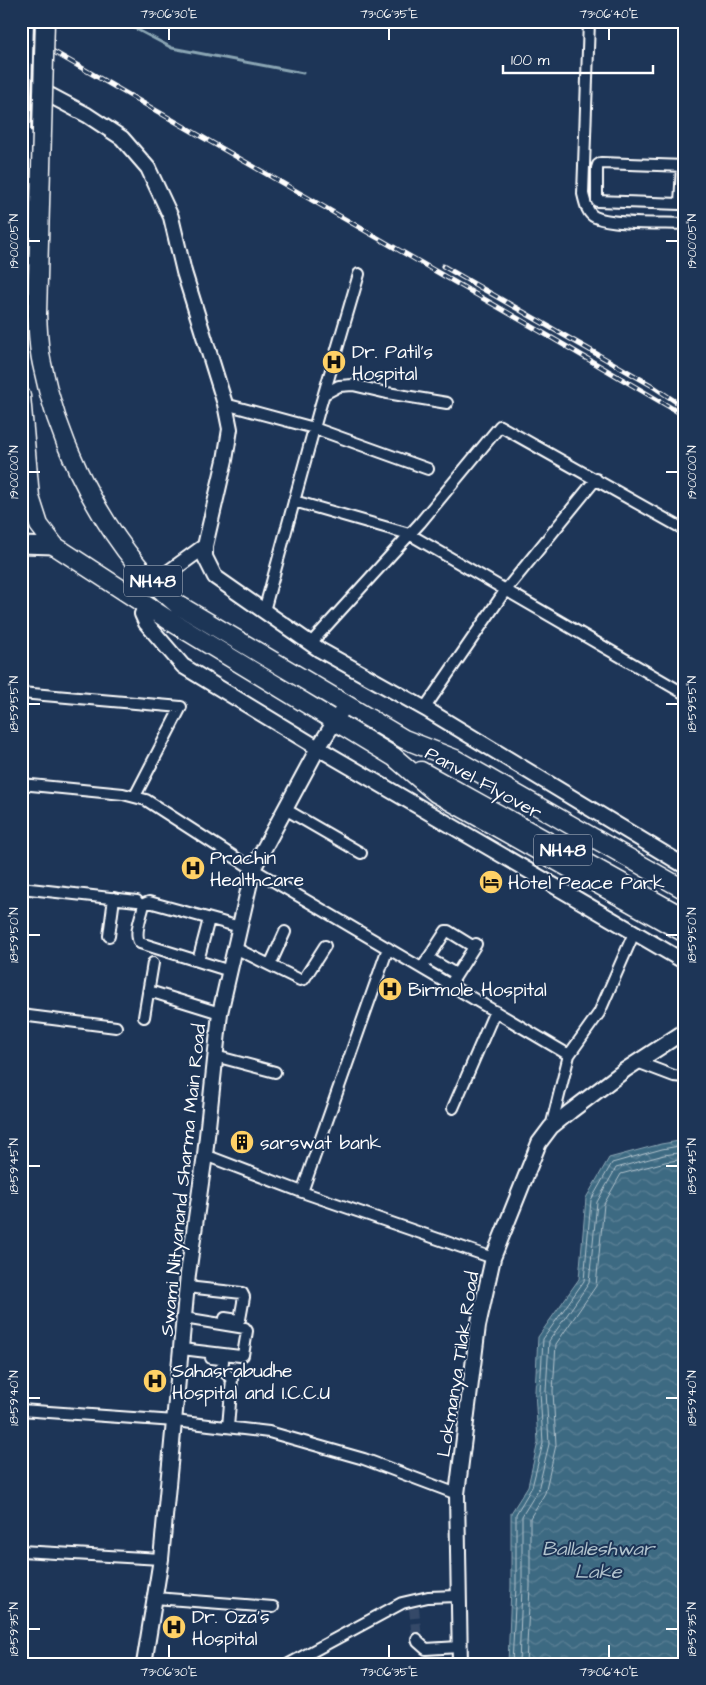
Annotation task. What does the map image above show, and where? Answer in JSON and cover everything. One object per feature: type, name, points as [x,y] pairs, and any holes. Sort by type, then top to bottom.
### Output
[{"type":"highway","points":[[21,131],[24,21]]},
{"type":"highway","name":"NH48","points":[[45,21],[37,314],[42,363],[48,389],[59,423],[80,474],[97,506],[122,545],[154,582],[177,604],[404,739]]},
{"type":"highway","name":"NH48","points":[[21,396],[30,497],[39,525],[55,546],[147,606],[394,756]]},
{"type":"highway","points":[[404,739],[455,759],[685,890]]},
{"type":"highway","name":"Panvel Flyover","points":[[404,739],[445,776],[685,918]]},
{"type":"highway","points":[[394,756],[436,792],[685,933]]},
{"type":"highway","name":"Panvel Flyover","points":[[394,756],[445,776],[685,904]]},
{"type":"main road","points":[[21,515],[28,510],[30,497]]},
{"type":"main road","points":[[21,544],[55,546]]},
{"type":"street","points":[[589,21],[583,194],[587,209],[594,217],[614,221],[685,224]]},
{"type":"street","points":[[21,80],[86,115],[122,138],[148,168],[171,217],[184,272],[225,404],[230,429],[205,546],[205,557],[215,577],[310,644],[424,709],[685,866]]},
{"type":"street","points":[[584,164],[684,166],[680,204],[597,201],[598,165]]},
{"type":"street","points":[[264,611],[314,428],[359,274]]},
{"type":"street","points":[[324,394],[339,386],[354,385],[387,393],[447,403]]},
{"type":"street","points":[[225,404],[314,428],[428,469]]},
{"type":"street","points":[[310,644],[420,523],[500,426],[685,530]]},
{"type":"street","points":[[424,709],[505,591],[596,479]]},
{"type":"street","points":[[294,501],[409,534],[685,694]]},
{"type":"street","points":[[154,582],[205,546]]},
{"type":"street","points":[[147,606],[142,614],[146,623],[183,666],[318,748],[685,962]]},
{"type":"street","points":[[21,693],[181,707],[135,796]]},
{"type":"street","name":"Swami Nityanand Sharma Main Road","points":[[144,1664],[161,1559],[187,1288],[205,1156],[220,1013],[253,869],[318,748],[346,704]]},
{"type":"street","points":[[21,784],[135,796],[146,800],[253,869],[569,1055]]},
{"type":"street","points":[[285,809],[361,852]]},
{"type":"street","points":[[21,888],[137,901]]},
{"type":"street","points":[[109,936],[114,898]]},
{"type":"street","points":[[230,971],[140,944],[137,941],[138,931],[144,904],[149,902],[158,904],[240,927]]},
{"type":"street","points":[[198,962],[209,919]]},
{"type":"street","points":[[422,968],[446,931],[475,946],[450,985]]},
{"type":"street","points":[[270,966],[285,932]]},
{"type":"street","points":[[551,1127],[569,1055],[599,1013],[634,933]]},
{"type":"street","points":[[235,948],[300,980],[304,979],[325,946]]},
{"type":"street","points":[[302,1192],[388,948]]},
{"type":"street","points":[[428,958],[456,974]]},
{"type":"street","points":[[144,1018],[153,963]]},
{"type":"street","points":[[149,991],[220,1013]]},
{"type":"street","points":[[453,1108],[495,1011]]},
{"type":"street","points":[[21,1015],[116,1027]]},
{"type":"street","name":"Lokmanya Tilak Road","points":[[460,1664],[456,1494],[478,1326],[493,1258],[539,1143],[551,1127],[637,1062],[685,1031]]},
{"type":"street","points":[[215,1056],[275,1072]]},
{"type":"street","points":[[637,1062],[674,1076],[685,1077]]},
{"type":"street","points":[[205,1156],[302,1192],[493,1258]]},
{"type":"street","points":[[185,1316],[238,1320],[240,1319],[244,1297],[242,1294],[187,1288]]},
{"type":"street","points":[[181,1352],[240,1356],[242,1355],[247,1331],[245,1328],[185,1316]]},
{"type":"street","points":[[181,1352],[221,1359],[223,1361],[222,1370],[232,1379],[228,1427]]},
{"type":"street","points":[[21,1410],[175,1421],[269,1432],[364,1459],[456,1494]]},
{"type":"street","points":[[21,1551],[161,1559]]},
{"type":"street","points":[[289,1664],[402,1603],[414,1604],[428,1597],[458,1596]]},
{"type":"street","points":[[155,1598],[273,1607]]},
{"type":"street","points":[[417,1639],[426,1649],[459,1647]]},
{"type":"water","name":"Ballaleshwar Lake","points":[[685,1140],[685,1664],[508,1664],[511,1513],[528,1486],[538,1442],[535,1391],[538,1337],[579,1279],[586,1198],[609,1158],[661,1144]]},
{"type":"waterway","points":[[121,21],[172,48],[303,73]]},
{"type":"tunnel","points":[[414,1608],[417,1639]]},
{"type":"railway","points":[[21,33],[685,416]]},
{"type":"railway","points":[[443,266],[651,385],[685,408]]},
{"type":"place","name":"Dr. Patil's Hospital","points":[[334,362]]},
{"type":"place","name":"Prachin Healthcare","points":[[193,868]]},
{"type":"place","name":"Hotel Peace Park","points":[[491,882]]},
{"type":"place","name":"Birmole Hospital","points":[[390,989]]},
{"type":"place","name":"sarswat bank","points":[[242,1142]]},
{"type":"place","name":"Sahasrabudhe Hospital and I.C.C.U","points":[[155,1381]]},
{"type":"place","name":"Dr. Oza's Hospital","points":[[174,1627]]}]
